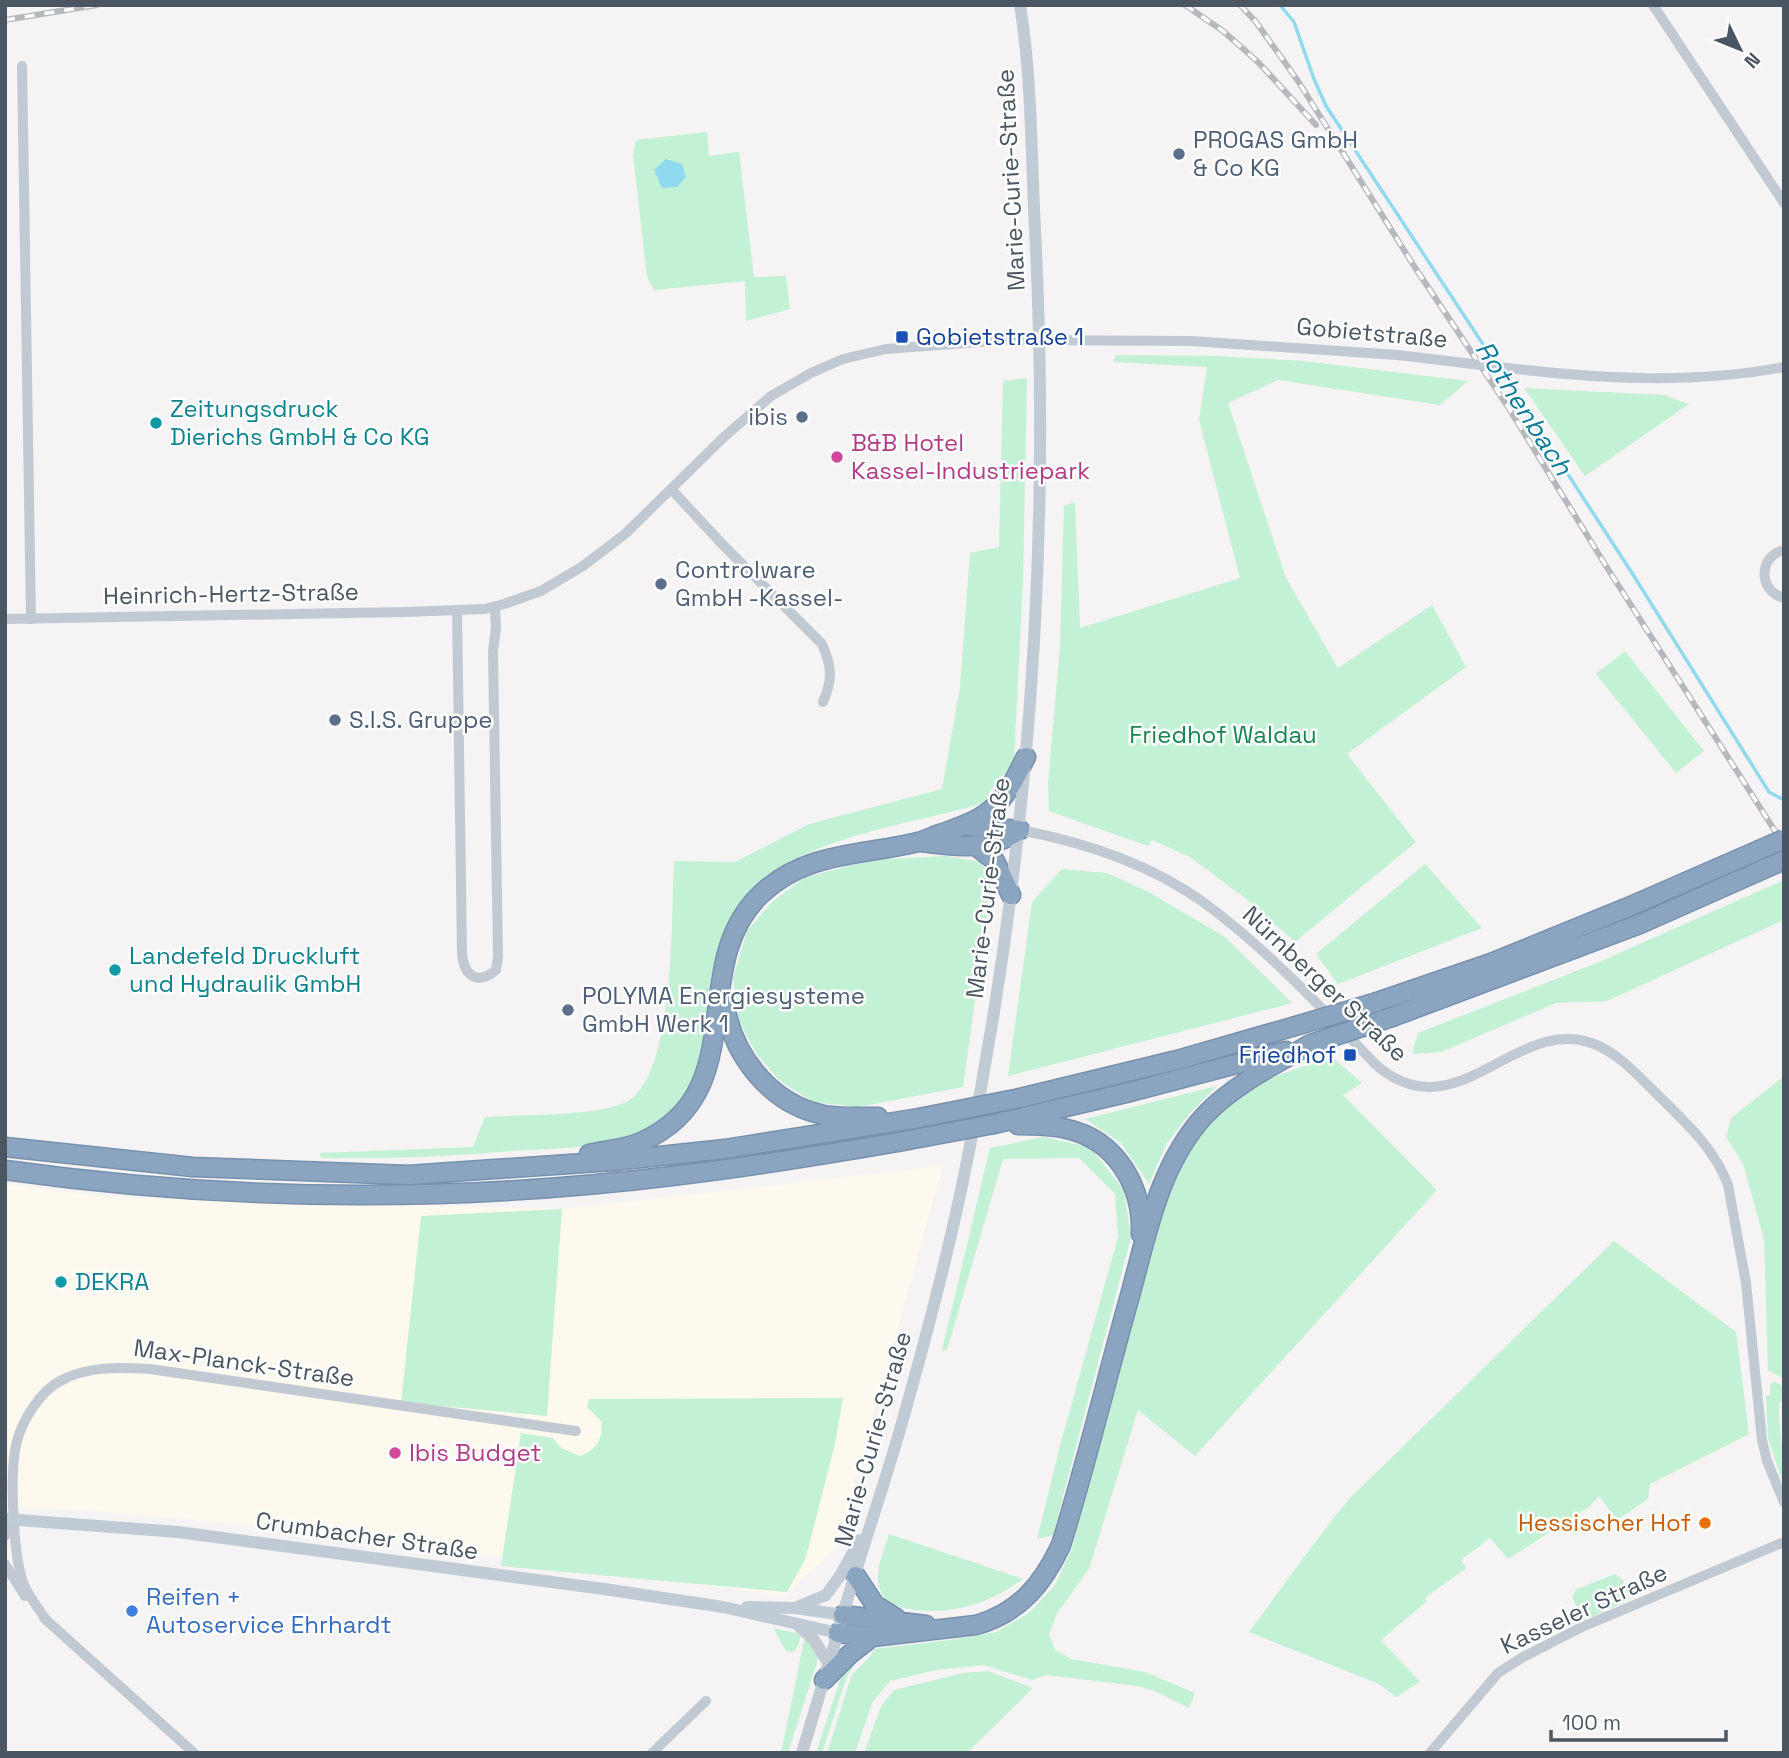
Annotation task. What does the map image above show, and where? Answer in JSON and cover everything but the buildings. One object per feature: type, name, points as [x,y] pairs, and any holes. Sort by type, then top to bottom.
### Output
[{"type":"highway","points":[[497,1171],[638,1143],[671,1124],[688,1107],[704,1079],[710,1059],[721,979],[732,933],[745,911],[761,894],[783,877],[830,857],[919,842],[965,826],[995,806],[1015,779],[1026,757]]},
{"type":"highway","points":[[965,826],[1020,830]]},
{"type":"highway","points":[[919,842],[977,847],[1006,839],[1020,830]]},
{"type":"highway","points":[[5,1147],[206,1167],[408,1175],[497,1171],[725,1149],[908,1119],[1020,1098],[1177,1060],[1377,1002],[1491,963],[1784,839]]},
{"type":"highway","points":[[977,847],[995,861],[1011,895]]},
{"type":"highway","points":[[5,1170],[138,1185],[222,1191],[311,1195],[434,1194],[672,1176],[1014,1122],[1311,1044],[1395,1016],[1640,924],[1776,864]]},
{"type":"highway","points":[[721,979],[729,1025],[740,1052],[753,1070],[777,1093],[806,1110],[824,1115],[908,1119]]},
{"type":"highway","points":[[838,1633],[872,1637],[993,1620],[1022,1602],[1048,1573],[1061,1545],[1073,1507],[1139,1252],[1169,1168],[1194,1128],[1235,1089],[1311,1044]]},
{"type":"highway","points":[[1014,1122],[1075,1131],[1091,1138],[1114,1156],[1137,1195],[1141,1217],[1139,1252]]},
{"type":"highway","points":[[856,1576],[875,1605],[903,1621]]},
{"type":"highway","points":[[843,1615],[947,1628]]},
{"type":"highway","points":[[826,1672],[872,1637]]},
{"type":"main road","name":"Marie-Curie-Straße","points":[[838,1633],[903,1421],[967,1164],[1020,830],[1037,589],[1041,489],[1040,340],[1027,79],[1020,5]]},
{"type":"main road","name":"Crumbacher Straße","points":[[795,1608],[826,1595],[840,1576],[872,1518]]},
{"type":"main road","name":"Crumbacher Straße","points":[[10,1519],[178,1532],[723,1607],[838,1633]]},
{"type":"main road","name":"Crumbacher Straße","points":[[723,1607],[795,1608],[843,1615]]},
{"type":"street","points":[[1653,5],[1784,203]]},
{"type":"street","points":[[22,66],[31,619]]},
{"type":"street","name":"Gobietstraße","points":[[1040,340],[1191,341],[1274,345],[1560,374],[1656,378],[1716,376],[1784,366]]},
{"type":"street","name":"Heinrich-Hertz-Straße","points":[[5,619],[457,611],[495,607],[541,591],[583,566],[625,534],[741,421],[771,396],[811,373],[843,359],[886,349],[984,341],[1040,340]]},
{"type":"street","points":[[671,489],[733,556],[822,644],[830,663],[830,685],[823,702]]},
{"type":"street","points":[[1784,550],[1779,550],[1770,557],[1763,572],[1771,590],[1784,598]]},
{"type":"street","points":[[457,611],[463,962],[467,973],[477,978],[488,977],[496,971],[498,957],[493,651],[495,607]]},
{"type":"street","name":"Nürnberger Straße","points":[[1020,830],[1057,837],[1115,856],[1155,874],[1203,902],[1283,969],[1386,1073],[1406,1084],[1428,1086],[1461,1081],[1525,1049],[1555,1040],[1586,1041],[1604,1048],[1622,1060],[1697,1133],[1715,1156],[1728,1185],[1746,1283],[1762,1440],[1767,1461],[1784,1502]]},
{"type":"street","name":"Max-Planck-Straße","points":[[48,1622],[24,1586],[10,1519],[15,1452],[22,1426],[37,1403],[58,1381],[87,1371],[110,1368],[150,1369],[576,1431]]},
{"type":"street","points":[[5,1536],[10,1519]]},
{"type":"street","name":"Kasseler Straße","points":[[1430,1753],[1498,1673],[1523,1657],[1582,1627],[1784,1542]]},
{"type":"street","points":[[5,1563],[27,1599],[48,1622],[194,1753]]},
{"type":"street","points":[[799,1626],[814,1640],[826,1672]]},
{"type":"street","name":"Marie-Curie-Straße","points":[[802,1753],[838,1633]]},
{"type":"street","points":[[652,1753],[706,1700]]},
{"type":"shaded area","points":[[943,1166],[836,1547],[785,1596],[291,1529],[95,1511],[5,1507],[5,1184],[109,1197],[562,1209]]},
{"type":"green space","points":[[707,132],[709,156],[739,152],[754,277],[786,276],[790,309],[746,321],[745,281],[654,290],[647,277],[633,155],[636,140]]},
{"type":"green space","name":"Friedhof Waldau","points":[[1116,355],[1217,356],[1303,361],[1468,381],[1440,405],[1278,380],[1228,403],[1286,578],[1338,668],[1432,605],[1466,667],[1347,754],[1416,842],[1295,942],[1246,899],[1190,857],[1152,840],[1148,846],[1049,811],[1048,784],[1060,646],[1064,506],[1075,502],[1080,628],[1240,578],[1199,420],[1207,367],[1113,362]]},
{"type":"green space","points":[[1027,378],[1023,581],[1014,761],[992,788],[984,803],[837,842],[783,866],[761,881],[743,900],[729,923],[715,961],[710,983],[706,1042],[701,1064],[691,1087],[676,1107],[646,1130],[611,1142],[574,1147],[388,1158],[321,1158],[320,1153],[473,1147],[485,1117],[600,1110],[628,1101],[644,1085],[655,1059],[663,1026],[671,953],[674,861],[735,862],[809,824],[942,789],[960,687],[970,553],[999,547],[1003,381]]},
{"type":"green space","points":[[1524,388],[1664,395],[1689,404],[1585,476]]},
{"type":"green space","points":[[1625,651],[1704,751],[1676,773],[1596,674]]},
{"type":"green space","points":[[946,856],[980,862],[992,878],[963,1087],[858,1107],[813,1102],[779,1080],[756,1053],[738,1019],[733,978],[747,931],[772,902],[804,878],[869,860]]},
{"type":"green space","points":[[1425,864],[1482,928],[1338,984],[1316,954]]},
{"type":"green space","points":[[1062,869],[1107,873],[1147,891],[1225,937],[1292,1003],[1008,1076],[1032,902]]},
{"type":"green space","points":[[1784,880],[1784,920],[1607,1001],[1556,1003],[1441,1052],[1412,1054],[1418,1033],[1599,962]]},
{"type":"green space","points":[[1333,1058],[1362,1083],[1343,1095],[1437,1190],[1195,1456],[1138,1410],[1089,1569],[1058,1612],[1049,1634],[1055,1650],[1071,1659],[1145,1672],[1195,1693],[1189,1708],[1155,1691],[1137,1686],[1047,1675],[1032,1680],[984,1665],[936,1670],[890,1681],[873,1701],[855,1753],[827,1753],[851,1677],[874,1649],[996,1632],[1029,1613],[1055,1585],[1072,1548],[1152,1248],[1180,1171],[1209,1125],[1235,1100],[1265,1081]]},
{"type":"green space","points":[[1784,1076],[1784,1379],[1768,1370],[1764,1239],[1743,1164],[1726,1137],[1731,1118]]},
{"type":"green space","points":[[1217,1086],[1190,1113],[1167,1143],[1149,1184],[1121,1143],[1085,1119]]},
{"type":"green space","points":[[1043,1137],[1090,1147],[1124,1190],[1131,1237],[1053,1535],[1037,1539],[1118,1237],[1115,1194],[1079,1158],[1003,1159],[947,1350],[942,1350],[990,1148]]},
{"type":"green space","points":[[562,1209],[547,1416],[401,1402],[421,1216]]},
{"type":"green space","points":[[1614,1241],[1736,1332],[1749,1434],[1650,1484],[1648,1499],[1617,1520],[1599,1496],[1589,1507],[1508,1559],[1490,1538],[1461,1560],[1466,1568],[1425,1598],[1427,1601],[1381,1640],[1420,1682],[1396,1697],[1379,1684],[1249,1632],[1350,1498]]},
{"type":"green space","points":[[1773,1381],[1784,1386],[1784,1401],[1779,1403],[1784,1486],[1768,1438],[1766,1396],[1770,1395]]},
{"type":"green space","points":[[843,1398],[835,1444],[809,1546],[804,1562],[787,1592],[501,1566],[521,1433],[553,1438],[561,1448],[580,1456],[586,1453],[598,1443],[601,1428],[601,1421],[587,1407],[589,1399]]},
{"type":"green space","points":[[889,1534],[1023,1579],[992,1598],[959,1608],[924,1611],[888,1604],[879,1586],[878,1570]]},
{"type":"green space","points":[[1615,1574],[1623,1580],[1630,1600],[1585,1620],[1572,1596],[1577,1589]]},
{"type":"green space","points":[[773,1628],[801,1634],[794,1652],[786,1651]]},
{"type":"green space","points":[[805,1636],[817,1656],[817,1662],[788,1753],[781,1753]]},
{"type":"green space","points":[[860,1656],[847,1676],[822,1753],[816,1753],[842,1673]]},
{"type":"green space","points":[[988,1671],[1033,1688],[967,1753],[864,1753],[881,1706],[894,1690],[963,1673]]},
{"type":"water","points":[[666,159],[682,164],[686,177],[677,187],[662,188],[654,170]]},
{"type":"waterway","name":"Rothenbach","points":[[1280,5],[1294,22],[1326,106],[1496,364]]},
{"type":"waterway","name":"Rothenbach","points":[[1501,371],[1769,792],[1784,800]]},
{"type":"railway","points":[[5,20],[97,5]]},
{"type":"railway","points":[[1185,5],[1223,31],[1258,62],[1316,125]]},
{"type":"railway","points":[[1240,5],[1256,22],[1298,81],[1414,266],[1508,407],[1784,845]]},
{"type":"place","name":"PROGAS GmbH & Co KG","points":[[1179,154]]},
{"type":"place","name":"Gobietstraße 1","points":[[902,337]]},
{"type":"place","name":"ibis","points":[[802,417]]},
{"type":"place","name":"Zeitungsdruck Dierichs GmbH & Co KG","points":[[156,423]]},
{"type":"place","name":"B&B Hotel Kassel-Industriepark","points":[[837,457]]},
{"type":"place","name":"Controlware GmbH -Kassel-","points":[[661,584]]},
{"type":"place","name":"S.I.S. Gruppe","points":[[335,720]]},
{"type":"place","name":"Landefeld Druckluft und Hydraulik GmbH","points":[[115,970]]},
{"type":"place","name":"POLYMA Energiesysteme GmbH Werk 1","points":[[568,1010]]},
{"type":"place","name":"Friedhof","points":[[1350,1055]]},
{"type":"place","name":"DEKRA","points":[[61,1282]]},
{"type":"place","name":"Ibis Budget","points":[[395,1453]]},
{"type":"place","name":"Hessischer Hof","points":[[1705,1523]]},
{"type":"place","name":"Reifen + Autoservice Ehrhardt","points":[[132,1611]]}]
